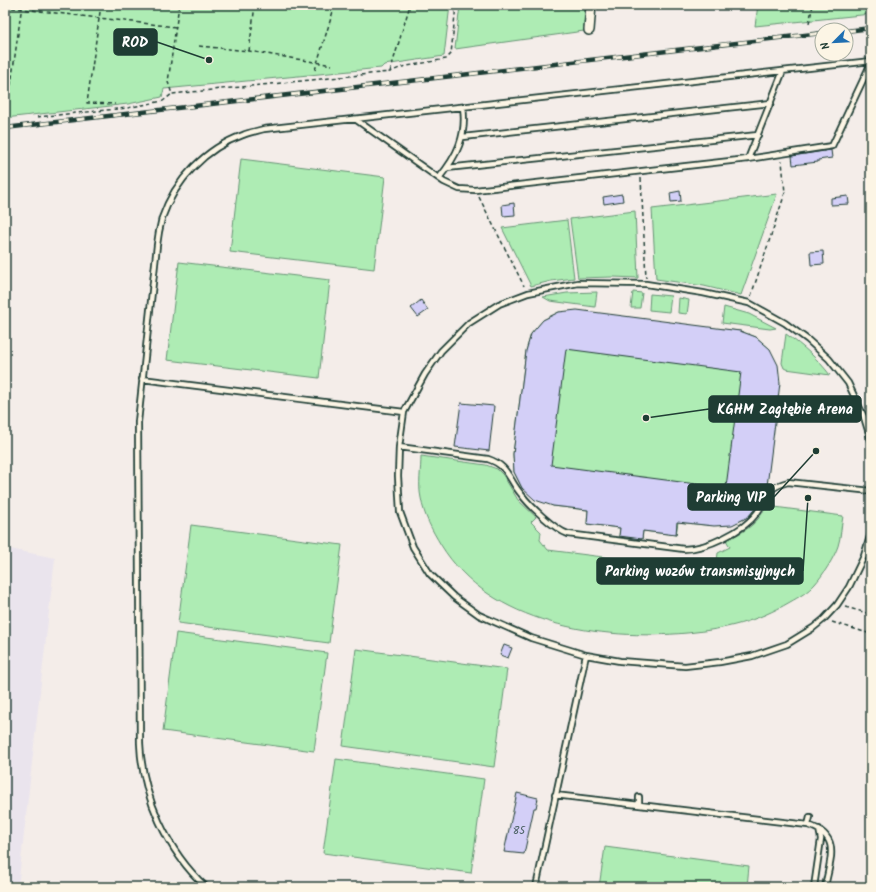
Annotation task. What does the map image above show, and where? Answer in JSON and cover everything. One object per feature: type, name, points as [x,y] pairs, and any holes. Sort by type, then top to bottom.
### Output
[{"type":"street","points":[[589,30],[592,5]]},
{"type":"lane","points":[[206,887],[180,858],[164,830],[152,805],[143,772],[141,757],[138,422],[158,238],[162,218],[172,196],[185,176],[202,159],[223,144],[243,135],[264,129],[871,62]]},
{"type":"lane","points":[[355,119],[444,182],[459,189],[475,190],[641,172],[748,159],[832,146],[871,62]]},
{"type":"lane","points":[[748,159],[783,71]]},
{"type":"lane","points":[[463,137],[771,103]]},
{"type":"lane","points":[[439,178],[447,168],[463,137],[465,120],[463,107]]},
{"type":"lane","points":[[447,168],[758,135]]},
{"type":"lane","points":[[871,440],[864,416],[848,383],[829,359],[786,323],[748,303],[703,293],[646,284],[578,282],[528,293],[499,304],[469,323],[441,351],[425,374],[404,412],[398,476],[400,512],[413,547],[430,574],[454,597],[479,614],[531,638],[586,655],[620,661],[678,665],[720,662],[752,656],[787,644],[813,628],[837,605],[849,587],[861,562],[871,533]]},
{"type":"lane","points":[[142,379],[404,412]]},
{"type":"lane","points":[[400,447],[488,459],[498,462],[504,468],[524,498],[556,528],[568,534],[684,549],[704,546],[727,536],[744,525],[757,514],[771,490],[778,484],[788,482],[871,491]]},
{"type":"lane","points":[[536,887],[586,655]]},
{"type":"lane","points":[[555,795],[808,825],[819,829],[824,833],[829,839],[832,848],[825,887]]},
{"type":"lane","points":[[639,797],[639,805]]},
{"type":"lane","points":[[808,825],[810,816]]},
{"type":"lane","points":[[814,887],[821,838],[819,829]]},
{"type":"path","points":[[7,113],[22,5]]},
{"type":"path","points":[[101,5],[87,103],[115,104]]},
{"type":"path","points":[[172,94],[168,82],[179,5]]},
{"type":"path","points":[[248,51],[255,5]]},
{"type":"path","points":[[315,70],[335,5]]},
{"type":"path","points":[[390,72],[410,5]]},
{"type":"path","points":[[37,117],[127,108],[163,101],[172,94],[390,72],[402,67],[442,60],[449,57],[451,54],[456,5]]},
{"type":"path","points":[[809,23],[813,5]]},
{"type":"path","points":[[5,7],[176,26]]},
{"type":"path","points":[[199,46],[248,51],[332,65]]},
{"type":"path","points":[[748,303],[785,193],[782,154]]},
{"type":"path","points":[[641,172],[646,284]]},
{"type":"path","points":[[475,190],[528,293]]},
{"type":"path","points":[[837,605],[871,614]]},
{"type":"path","points":[[824,619],[871,634]]},
{"type":"shaded area","points":[[5,548],[55,558],[18,887],[5,887]]},
{"type":"green space","points":[[5,5],[450,5],[444,56],[384,65],[381,68],[164,89],[162,97],[128,104],[5,118]]},
{"type":"green space","points":[[460,5],[587,5],[584,31],[455,49]]},
{"type":"green space","points":[[758,5],[871,5],[871,14],[755,26]]},
{"type":"green space","points":[[241,159],[385,177],[374,269],[230,252]]},
{"type":"green space","points":[[777,194],[741,295],[704,286],[656,279],[652,209]]},
{"type":"green space","points":[[635,211],[638,278],[578,278],[570,219]]},
{"type":"green space","points":[[567,220],[574,278],[551,281],[531,286],[502,228]]},
{"type":"green space","points":[[179,262],[330,280],[319,378],[167,360]]},
{"type":"green space","points":[[597,292],[595,307],[550,301],[543,297],[567,293]]},
{"type":"green space","points":[[633,292],[642,293],[640,308],[631,308]]},
{"type":"green space","points":[[650,294],[671,296],[669,312],[649,310]]},
{"type":"green space","points":[[679,298],[689,300],[687,314],[678,313]]},
{"type":"green space","points":[[724,307],[749,314],[776,328],[770,329],[722,323]]},
{"type":"green space","points":[[559,312],[740,331],[756,337],[770,349],[767,486],[760,504],[752,513],[743,519],[723,525],[700,525],[678,522],[676,535],[643,531],[642,539],[619,536],[620,528],[587,524],[588,510],[553,506],[522,488],[514,472],[513,454],[526,351],[531,334],[543,320]]},
{"type":"green space","points":[[786,334],[810,353],[830,375],[784,368],[782,363]]},
{"type":"green space","points":[[421,456],[486,465],[497,469],[503,475],[518,500],[536,517],[531,522],[541,532],[540,540],[548,550],[706,570],[717,561],[718,553],[730,547],[726,540],[750,527],[759,518],[767,506],[843,516],[840,539],[831,561],[812,587],[800,596],[777,609],[753,620],[715,629],[687,633],[654,635],[619,634],[584,630],[550,622],[518,610],[488,594],[462,572],[441,545],[426,517],[420,488]]},
{"type":"green space","points":[[191,525],[342,545],[329,643],[178,623]]},
{"type":"green space","points":[[176,633],[327,653],[314,751],[163,731]]},
{"type":"green space","points":[[356,649],[507,669],[494,767],[343,746]]},
{"type":"green space","points":[[336,759],[484,779],[471,873],[323,853]]},
{"type":"green space","points":[[605,847],[749,866],[747,887],[599,887]]},
{"type":"building","points":[[831,150],[832,158],[818,160],[818,162],[793,165],[792,156]]},
{"type":"building","points":[[680,191],[681,201],[671,202],[670,193]]},
{"type":"building","points":[[622,194],[623,201],[604,204],[603,197]]},
{"type":"building","points":[[848,196],[849,204],[831,205],[831,198]]},
{"type":"building","points":[[514,203],[515,215],[503,216],[502,205]]},
{"type":"building","points":[[823,251],[824,264],[811,265],[810,252]]},
{"type":"building","points":[[421,300],[428,310],[418,317],[411,308]]},
{"type":"building","points":[[577,310],[740,331],[756,337],[770,349],[778,365],[780,383],[767,486],[758,505],[748,517],[732,525],[714,526],[677,522],[676,535],[643,531],[642,539],[619,536],[620,528],[587,524],[588,510],[553,506],[535,500],[522,488],[514,472],[513,454],[526,351],[531,334],[543,320],[559,312]],"holes":[[[566,349],[741,372],[726,487],[551,465]]]},
{"type":"building","points":[[461,403],[494,406],[489,451],[455,447]]},
{"type":"building","points":[[504,645],[512,648],[508,658],[500,655]]},
{"type":"building","points":[[517,793],[538,798],[536,808],[534,808],[524,854],[504,852]]},
{"type":"railway","points":[[854,30],[871,28]]},
{"type":"railway","points":[[5,128],[814,34]]},
{"type":"place","name":"ROD","points":[[209,60]]},
{"type":"place","name":"KGHM Zagłębie Arena","points":[[646,418]]},
{"type":"place","name":"Parking VIP","points":[[816,451]]},
{"type":"place","name":"Parking wozów transmisyjnych","points":[[808,498]]}]
